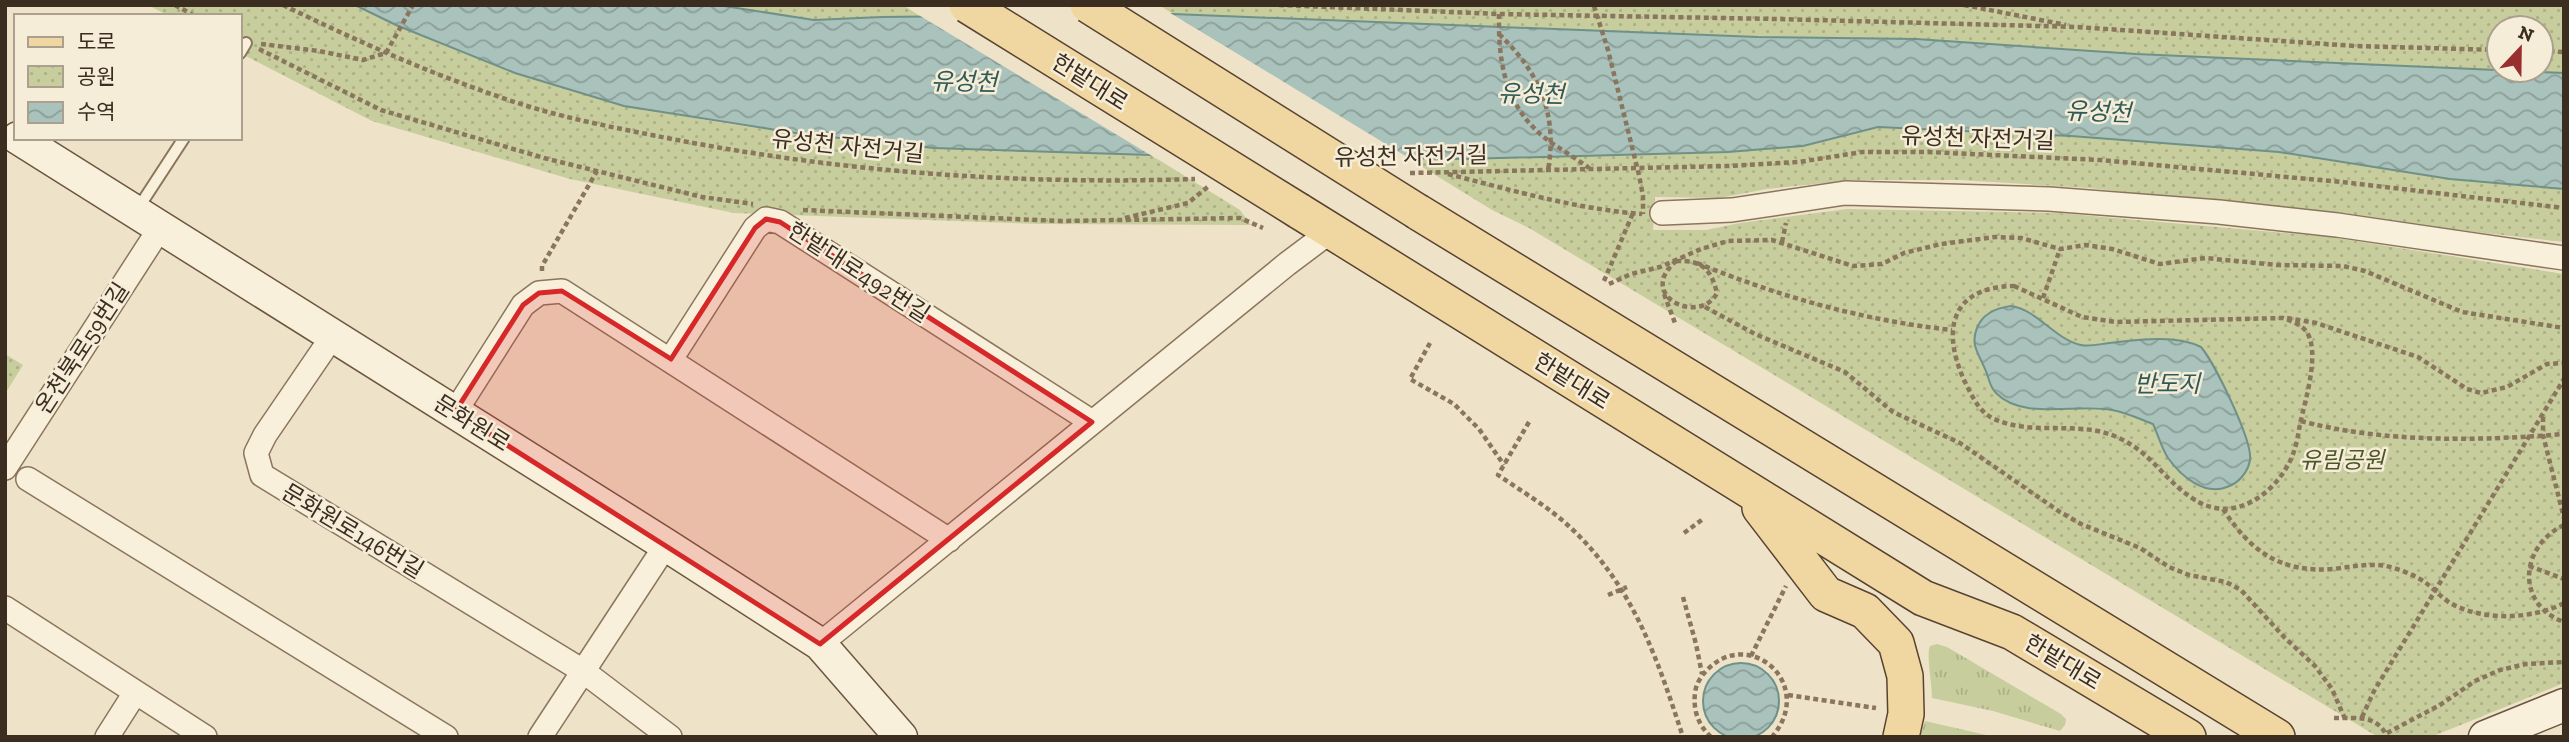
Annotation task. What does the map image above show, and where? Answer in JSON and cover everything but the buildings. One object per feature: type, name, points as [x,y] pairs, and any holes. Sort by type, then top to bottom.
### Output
[{"type":"main road","name":"한밭대로","points":[[967,5],[1923,598],[2012,632],[2188,737]]},
{"type":"main road","points":[[1088,5],[1418,212],[2277,737]]},
{"type":"main road","points":[[1745,489],[1826,594],[1865,611],[1896,643],[1905,676],[1906,714],[1901,737]]},
{"type":"street","name":"문화원로","points":[[22,140],[820,644],[901,737]]},
{"type":"street","points":[[1653,213],[1732,210],[1845,193],[2049,199],[2219,212],[2337,225],[2564,258]]},
{"type":"street","name":"한밭대로492번길","points":[[671,359],[755,229],[766,219],[780,222],[1092,422]]},
{"type":"street","name":"온천북로59번길","points":[[5,468],[148,220]]},
{"type":"street","points":[[820,644],[1331,230]]},
{"type":"street","points":[[455,412],[523,305],[539,293],[562,291],[949,540]]},
{"type":"street","name":"문화원로146번길","points":[[332,337],[265,435],[256,453],[262,475],[583,671],[670,737]]},
{"type":"street","points":[[28,479],[446,737]]},
{"type":"street","points":[[540,737],[666,545]]},
{"type":"street","points":[[5,608],[205,737]]},
{"type":"street","points":[[107,737],[135,693]]},
{"type":"street","points":[[2485,737],[2564,705]]},
{"type":"lane","points":[[242,50],[246,43]]},
{"type":"lane","points":[[148,220],[183,140]]},
{"type":"path","points":[[175,5],[191,14]]},
{"type":"path","name":"유성천 자전거길","points":[[283,5],[386,54],[499,97],[601,125],[720,148],[849,167],[990,177],[1139,181],[1219,178],[1188,203],[1118,220]]},
{"type":"path","points":[[246,43],[318,51],[363,60],[386,54],[414,5]]},
{"type":"path","points":[[1279,5],[1499,14],[2077,27],[2355,46],[2485,50]]},
{"type":"path","points":[[1594,5],[1608,50],[1643,196],[1653,213]]},
{"type":"path","points":[[1964,5],[2077,27]]},
{"type":"path","points":[[1499,14],[1506,87],[1510,96],[1525,120],[1552,143],[1590,169]]},
{"type":"path","points":[[1499,34],[1528,66],[1543,94],[1552,143],[1548,170]]},
{"type":"path","points":[[246,43],[381,110],[544,158],[702,197],[764,205]]},
{"type":"path","name":"유성천 자전거길","points":[[1399,173],[1728,166],[1799,162],[1862,152],[1941,153],[2100,160],[2342,182],[2564,208]]},
{"type":"path","points":[[539,293],[542,266],[597,171]]},
{"type":"path","points":[[1441,172],[1526,194],[1633,213],[1653,213]]},
{"type":"path","points":[[799,209],[1048,220],[1240,218],[1263,228]]},
{"type":"path","points":[[1633,213],[1606,282],[1676,261],[1715,245],[1752,239],[1782,242],[1853,266],[1882,264],[1904,254],[1941,244],[1995,237],[2021,238],[2060,249],[2086,245],[2112,248],[2160,264],[2205,258],[2277,265],[2343,266],[2365,271],[2462,312],[2564,328]]},
{"type":"path","points":[[2043,299],[2060,249]]},
{"type":"path","points":[[1675,323],[1663,291],[1662,280],[1666,270],[1676,261],[1697,263],[1751,285],[1834,310],[1901,325],[1952,330]]},
{"type":"path","points":[[1697,263],[1709,271],[1717,293],[1705,307]]},
{"type":"path","points":[[2283,318],[2305,330],[2313,355],[2301,421],[2289,463],[2276,483],[2262,497],[2247,505],[2223,509],[2195,501],[2183,493],[2151,458],[2131,443],[2112,435],[2091,429],[2031,428],[1992,418],[1973,399],[1962,376],[1952,330],[1959,310],[1967,300],[1996,286],[2014,286],[2082,317],[2116,322],[2283,318],[2316,323],[2418,357],[2467,389],[2481,393],[2507,387],[2547,364],[2564,363]]},
{"type":"path","points":[[1663,291],[1671,300],[1681,305],[1705,307],[1764,339],[1845,372],[1894,412],[1960,443],[2081,524],[2140,548],[2169,567],[2189,575],[2227,582],[2241,590],[2315,666],[2332,689],[2345,719]]},
{"type":"path","points":[[1430,344],[1410,379],[1454,404],[1479,429],[1504,465]]},
{"type":"path","points":[[2362,717],[2374,691],[2564,379]]},
{"type":"path","points":[[2542,415],[2543,435],[2564,518]]},
{"type":"path","points":[[2301,421],[2336,430],[2472,440],[2564,433]]},
{"type":"path","points":[[1529,422],[1498,475],[1571,528],[1624,588],[1657,658],[1683,737]]},
{"type":"path","points":[[2223,509],[2250,544],[2269,558],[2285,565],[2303,569],[2386,566],[2414,576],[2448,601],[2474,611],[2509,615],[2546,611],[2564,603]]},
{"type":"path","points":[[1684,533],[1703,519]]},
{"type":"path","points":[[2564,525],[2539,543],[2529,566],[2530,584],[2536,599],[2546,611],[2564,622]]},
{"type":"path","points":[[2529,566],[2564,579]]},
{"type":"path","points":[[1751,656],[1786,586]]},
{"type":"path","points":[[1608,595],[1624,588]]},
{"type":"path","points":[[1683,597],[1702,675]]},
{"type":"path","points":[[1711,737],[1697,719],[1695,689],[1702,675],[1713,664],[1727,656],[1759,658],[1773,667],[1783,680],[1788,695],[1788,710],[1773,737]]},
{"type":"path","points":[[2334,718],[2362,717],[2379,724],[2387,735],[2440,705],[2475,681],[2500,670],[2519,665],[2564,662]]},
{"type":"path","points":[[1788,695],[1876,708]]},
{"type":"highlighted area","points":[[766,219],[780,222],[1092,422],[820,644],[455,412],[523,305],[539,293],[562,291],[671,359],[755,228]]},
{"type":"green space","points":[[148,5],[355,5],[396,25],[515,73],[624,106],[802,134],[934,148],[1151,155],[1240,210],[1251,225],[1040,224],[734,213],[570,179],[372,121],[242,54],[242,14],[165,14]]},
{"type":"green space","points":[[718,5],[903,5],[923,18],[814,20]]},
{"type":"green space","points":[[1159,5],[2564,5],[2564,73],[2555,73],[2555,14],[2485,14],[2485,69],[2136,54],[1916,39],[1758,37],[1173,14]]},
{"type":"green space","name":"유림공원","points":[[1878,127],[2071,136],[2279,152],[2450,179],[2564,189],[2564,242],[2089,188],[1959,180],[1854,180],[1767,189],[1719,198],[1655,197],[1653,230],[1706,230],[1847,209],[2058,213],[2330,237],[2564,274],[2564,683],[2431,737],[2378,737],[1411,160],[1728,152],[1803,146]]},
{"type":"green space","points":[[5,354],[23,365],[5,394]]},
{"type":"green space","points":[[1937,644],[1947,647],[2061,714],[2066,719],[2065,725],[2060,731],[1993,711],[1932,698],[1929,650],[1930,646]]},
{"type":"green space","points":[[1925,721],[1995,737],[1920,737]]},
{"type":"water","name":"유성천","points":[[355,5],[718,5],[814,20],[1173,14],[1758,37],[1916,39],[2136,54],[2485,69],[2485,84],[2555,84],[2555,73],[2564,73],[2564,189],[2450,179],[2279,152],[2071,136],[1878,127],[1803,146],[1728,152],[1463,159],[1151,155],[934,148],[802,134],[624,106],[515,73],[396,25]]},
{"type":"water","name":"반도지","points":[[2011,306],[2030,313],[2062,337],[2081,345],[2155,339],[2179,340],[2201,347],[2223,384],[2245,436],[2250,460],[2245,473],[2227,487],[2202,487],[2186,477],[2168,458],[2153,424],[2112,410],[2036,409],[2007,401],[1992,387],[1974,339],[1977,328],[1986,315]]},
{"type":"water","points":[[1749,663],[1762,669],[1773,680],[1779,693],[1777,716],[1762,733],[1749,739],[1733,739],[1720,733],[1705,716],[1703,693],[1709,680],[1726,665]]},
{"type":"pier","points":[[1167,11],[1417,163],[1157,159],[917,14]]}]
